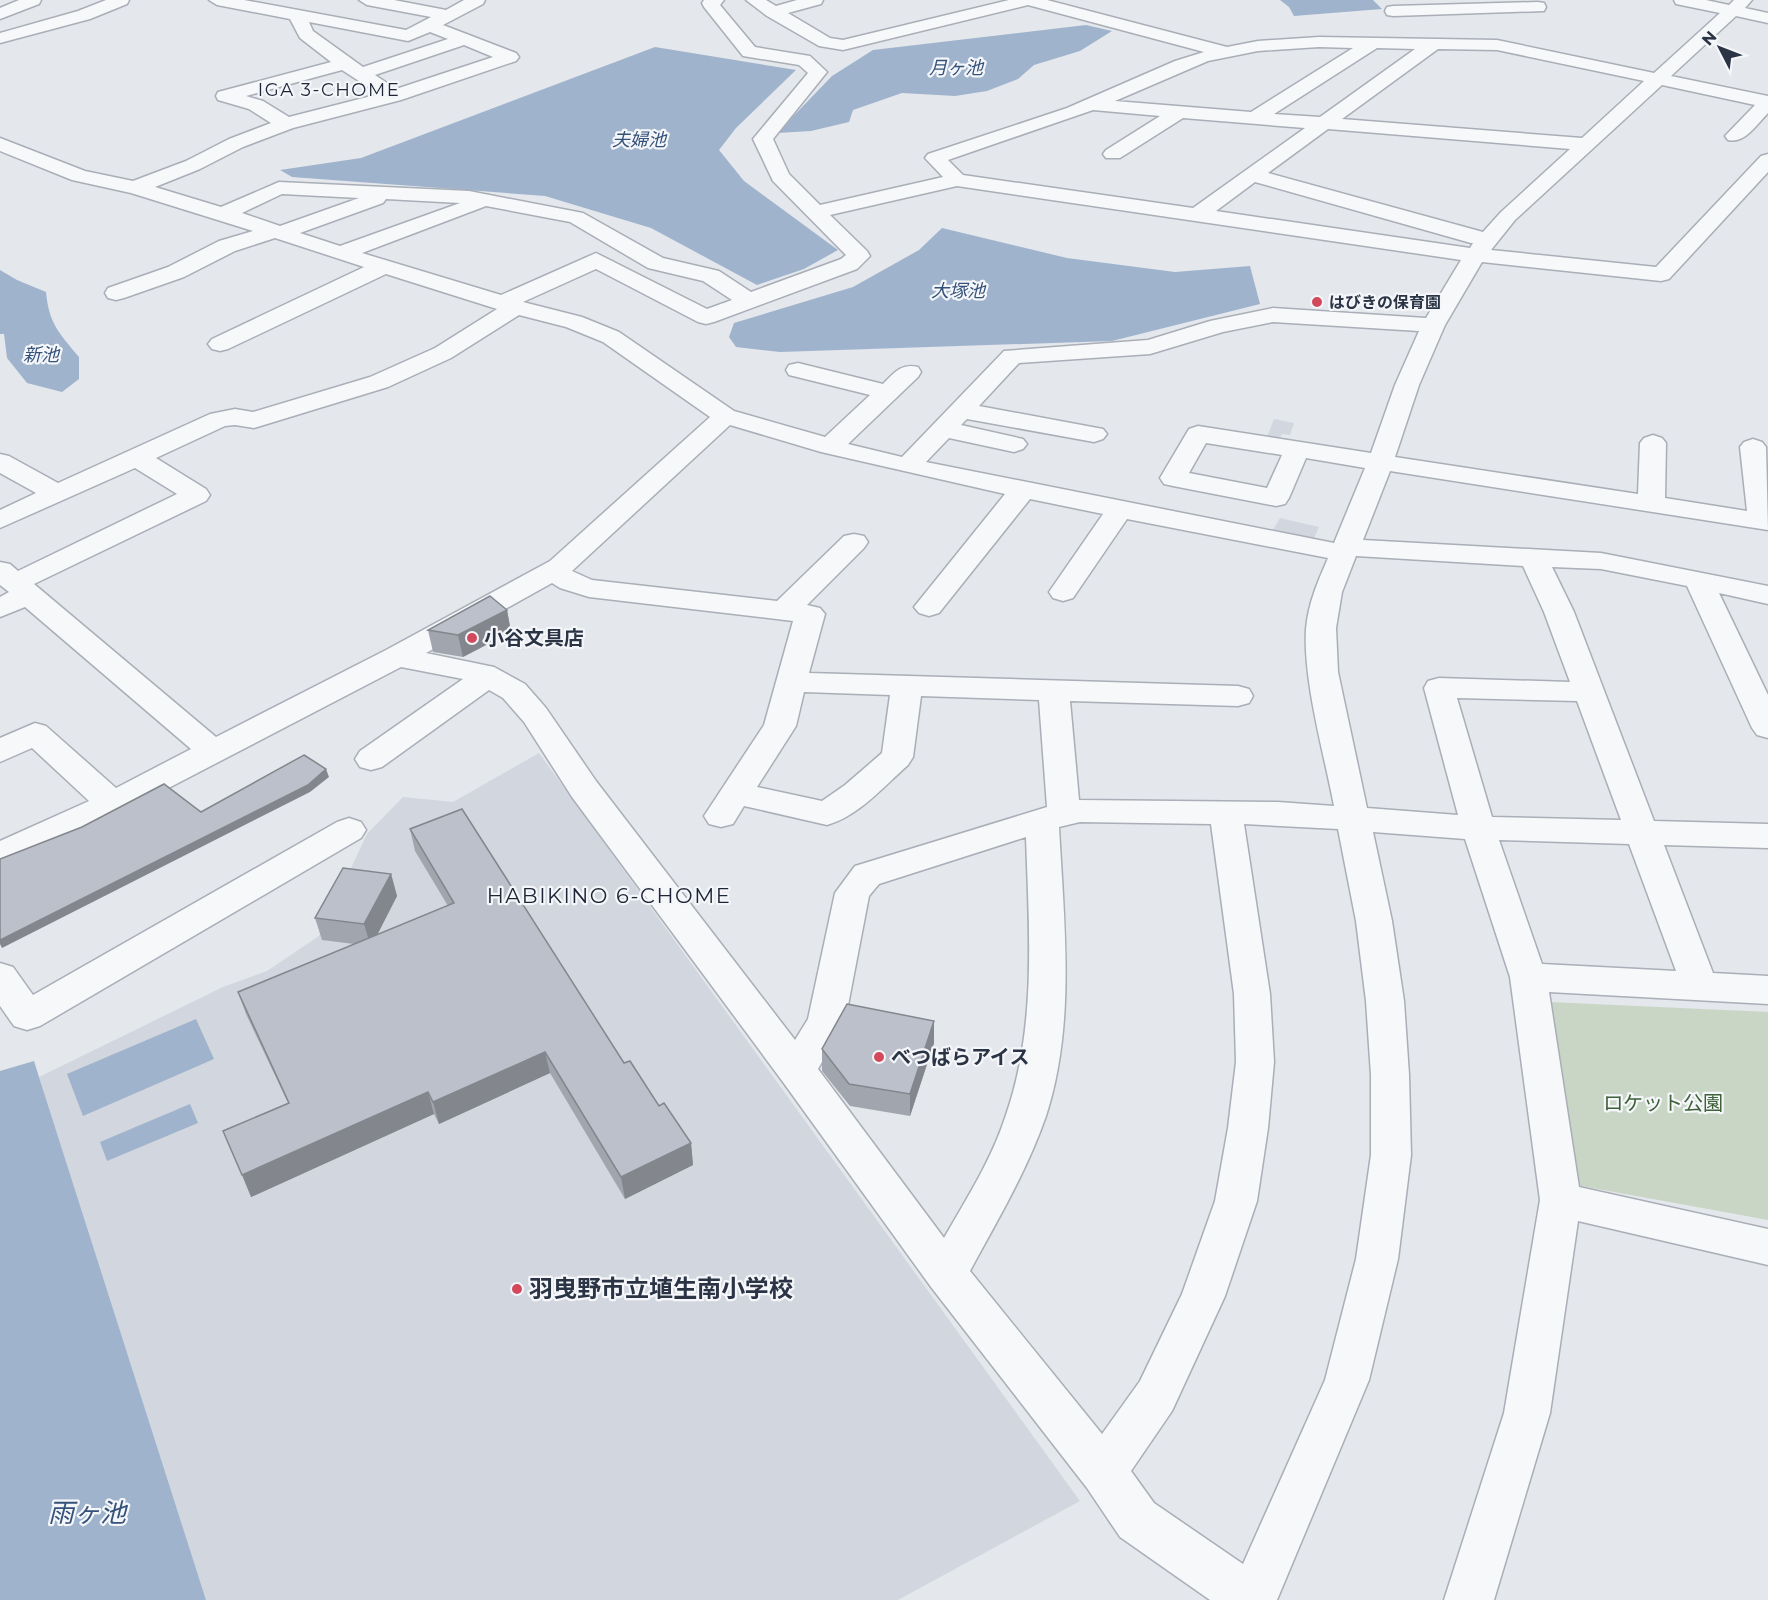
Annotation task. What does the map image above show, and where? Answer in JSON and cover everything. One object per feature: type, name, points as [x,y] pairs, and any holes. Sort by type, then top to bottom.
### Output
[{"type":"street","points":[[0,14],[33,0]]},
{"type":"street","points":[[0,38],[84,15],[121,0]]},
{"type":"street","points":[[217,0],[249,2],[297,15],[408,36],[477,0]]},
{"type":"street","points":[[367,0],[447,15]]},
{"type":"street","points":[[0,520],[219,419],[235,417],[254,420],[379,382],[443,353],[509,305],[596,260],[706,317],[849,264],[859,256],[780,177],[763,139],[818,72],[804,60],[749,52],[710,3],[716,0]]},
{"type":"street","points":[[754,0],[825,42],[843,45],[1029,0],[1226,52]]},
{"type":"street","points":[[773,12],[815,0]]},
{"type":"street","points":[[1682,0],[1739,5],[1768,18]]},
{"type":"street","points":[[1388,5],[1487,4],[1538,7]]},
{"type":"street","points":[[1487,4],[1531,52]]},
{"type":"street","points":[[1388,5],[1430,43]]},
{"type":"street","points":[[398,657],[488,676],[514,691],[535,715],[584,789],[797,1071],[946,1274],[1103,1472],[1137,1520],[1252,1600],[1347,1380],[1377,1259],[1391,1155],[1390,1075],[1385,1001],[1374,921],[1323,672],[1321,628],[1328,592],[1380,463],[1407,385],[1433,325],[1481,248],[1508,216],[1739,5]]},
{"type":"street","points":[[297,15],[306,34],[394,96]]},
{"type":"street","points":[[135,188],[193,165],[236,142],[286,124],[394,96],[510,57],[428,25]]},
{"type":"street","points":[[286,124],[256,105],[225,96],[353,69],[465,39]]},
{"type":"street","points":[[957,180],[935,158],[1093,105],[1181,65],[1226,52],[1258,46],[1309,42],[1497,45],[1768,102]]},
{"type":"street","points":[[1254,118],[1373,43]]},
{"type":"street","points":[[1197,215],[1430,43]]},
{"type":"street","points":[[1736,136],[1768,102]]},
{"type":"street","points":[[1093,105],[1586,144]]},
{"type":"street","points":[[1113,154],[1179,112]]},
{"type":"street","points":[[0,144],[79,176],[135,188],[223,214],[340,253],[509,305],[573,322],[611,337],[725,416],[830,447],[1023,490],[1345,550],[1601,561],[1768,595]]},
{"type":"street","points":[[815,212],[957,180],[1197,215],[1481,248],[1661,274],[1768,160]]},
{"type":"street","points":[[1252,175],[1481,248]]},
{"type":"street","points":[[223,214],[279,188],[469,197],[576,217],[656,263],[711,276],[749,301]]},
{"type":"street","points":[[116,293],[176,272],[227,246],[279,232],[390,194]]},
{"type":"street","points":[[340,253],[485,200]]},
{"type":"street","points":[[220,344],[385,266]]},
{"type":"street","points":[[908,466],[1012,356],[1150,347],[1218,326],[1274,315],[1433,325]]},
{"type":"street","points":[[798,370],[887,392]]},
{"type":"street","points":[[830,447],[909,372]]},
{"type":"street","points":[[961,410],[1093,434]]},
{"type":"street","points":[[0,854],[72,824],[398,657],[560,567],[725,416]]},
{"type":"street","points":[[943,429],[1014,444]]},
{"type":"street","points":[[1651,504],[1653,443]]},
{"type":"street","points":[[1297,450],[1765,522],[1753,447]]},
{"type":"street","points":[[136,457],[196,495],[11,589],[213,751]]},
{"type":"street","points":[[0,462],[57,494]]},
{"type":"street","points":[[928,607],[1023,490]]},
{"type":"street","points":[[1063,592],[1121,508]]},
{"type":"street","points":[[784,611],[854,542]]},
{"type":"street","points":[[1534,558],[1559,612],[1700,987]]},
{"type":"street","points":[[552,571],[570,582],[589,588],[810,614],[780,726],[728,805],[828,814],[857,793],[897,757],[908,686]]},
{"type":"street","points":[[1698,580],[1756,679],[1768,728]]},
{"type":"street","points":[[370,759],[488,676]]},
{"type":"street","points":[[792,682],[1238,696]]},
{"type":"street","points":[[1469,1600],[1527,1413],[1561,1200],[1528,977],[1478,828],[1439,688],[1589,692]]},
{"type":"street","points":[[946,1274],[1008,1161],[1033,1094],[1047,1014],[1054,690]]},
{"type":"street","points":[[0,751],[35,733],[112,803]]},
{"type":"street","points":[[797,1071],[826,1021],[852,893],[867,875],[1080,811],[1226,812],[1353,818],[1478,828],[1768,836]]},
{"type":"street","points":[[1103,1472],[1156,1396],[1203,1296],[1236,1201],[1248,1128],[1255,1062],[1252,994],[1226,812]]},
{"type":"street","points":[[0,977],[27,1016],[349,830]]},
{"type":"street","points":[[1528,977],[1768,990]]},
{"type":"street","points":[[1561,1200],[1768,1247]]},
{"type":"shaded area","points":[[1274,419],[1294,423],[1290,435],[1282,434],[1279,440],[1267,437]]},
{"type":"shaded area","points":[[1280,518],[1319,527],[1308,552],[1260,541],[1265,529],[1273,530]]},
{"type":"shaded area","name":"羽曳野市立埴生南小学校","points":[[539,753],[1080,1501],[898,1600],[206,1600],[39,1077],[223,987],[267,971],[319,936],[367,834],[403,797],[453,802]]},
{"type":"green space","name":"ロケット公園","points":[[1549,1002],[1768,1012],[1768,1220],[1576,1185]]},
{"type":"water","points":[[1280,0],[1373,0],[1382,9],[1294,16],[1289,7]]},
{"type":"water","name":"月ヶ池","points":[[1086,25],[1112,31],[1080,51],[1034,65],[1018,79],[987,91],[955,96],[902,93],[853,110],[849,122],[811,131],[777,133],[832,76],[873,50]]},
{"type":"water","name":"夫婦池","points":[[655,47],[796,70],[736,128],[719,150],[744,181],[838,250],[804,269],[757,285],[651,228],[545,196],[292,177],[280,170],[361,158]]},
{"type":"water","name":"大塚池","points":[[942,228],[1067,258],[1175,272],[1250,266],[1260,304],[1112,341],[780,352],[736,347],[729,337],[734,323],[853,287],[919,250]]},
{"type":"water","name":"新池","points":[[0,270],[46,292],[47,303],[56,328],[79,357],[79,379],[62,392],[27,383],[7,358],[4,334],[0,334]]},
{"type":"water","points":[[196,1019],[214,1059],[83,1116],[67,1074]]},
{"type":"water","name":"雨ヶ池","points":[[34,1061],[206,1600],[0,1600],[0,1071]]},
{"type":"water","points":[[190,1104],[198,1123],[107,1161],[100,1142]]},
{"type":"building","points":[[490,596],[507,610],[458,635],[428,630]]},
{"type":"building","points":[[304,755],[326,769],[308,785],[0,940],[0,859],[82,827],[164,784],[201,812]]},
{"type":"building","points":[[462,809],[624,1063],[630,1061],[659,1106],[664,1103],[691,1143],[621,1177],[545,1052],[433,1102],[428,1092],[242,1175],[223,1131],[289,1103],[238,992],[454,903],[410,829]]},
{"type":"building","points":[[343,868],[391,874],[364,924],[315,918]]},
{"type":"building","name":"べつばらアイス","points":[[847,1004],[934,1021],[910,1094],[849,1084],[822,1049]]},
{"type":"place","name":"はびきの保育園","points":[[1317,302]]},
{"type":"place","name":"小谷文具店","points":[[472,638]]},
{"type":"place","name":"べつばらアイス","points":[[879,1057]]},
{"type":"place","name":"羽曳野市立埴生南小学校","points":[[517,1289]]},
{"type":"district","name":"IGA 3-CHOME","points":[[329,90]]},
{"type":"district","name":"HABIKINO 6-CHOME","points":[[609,896]]}]
